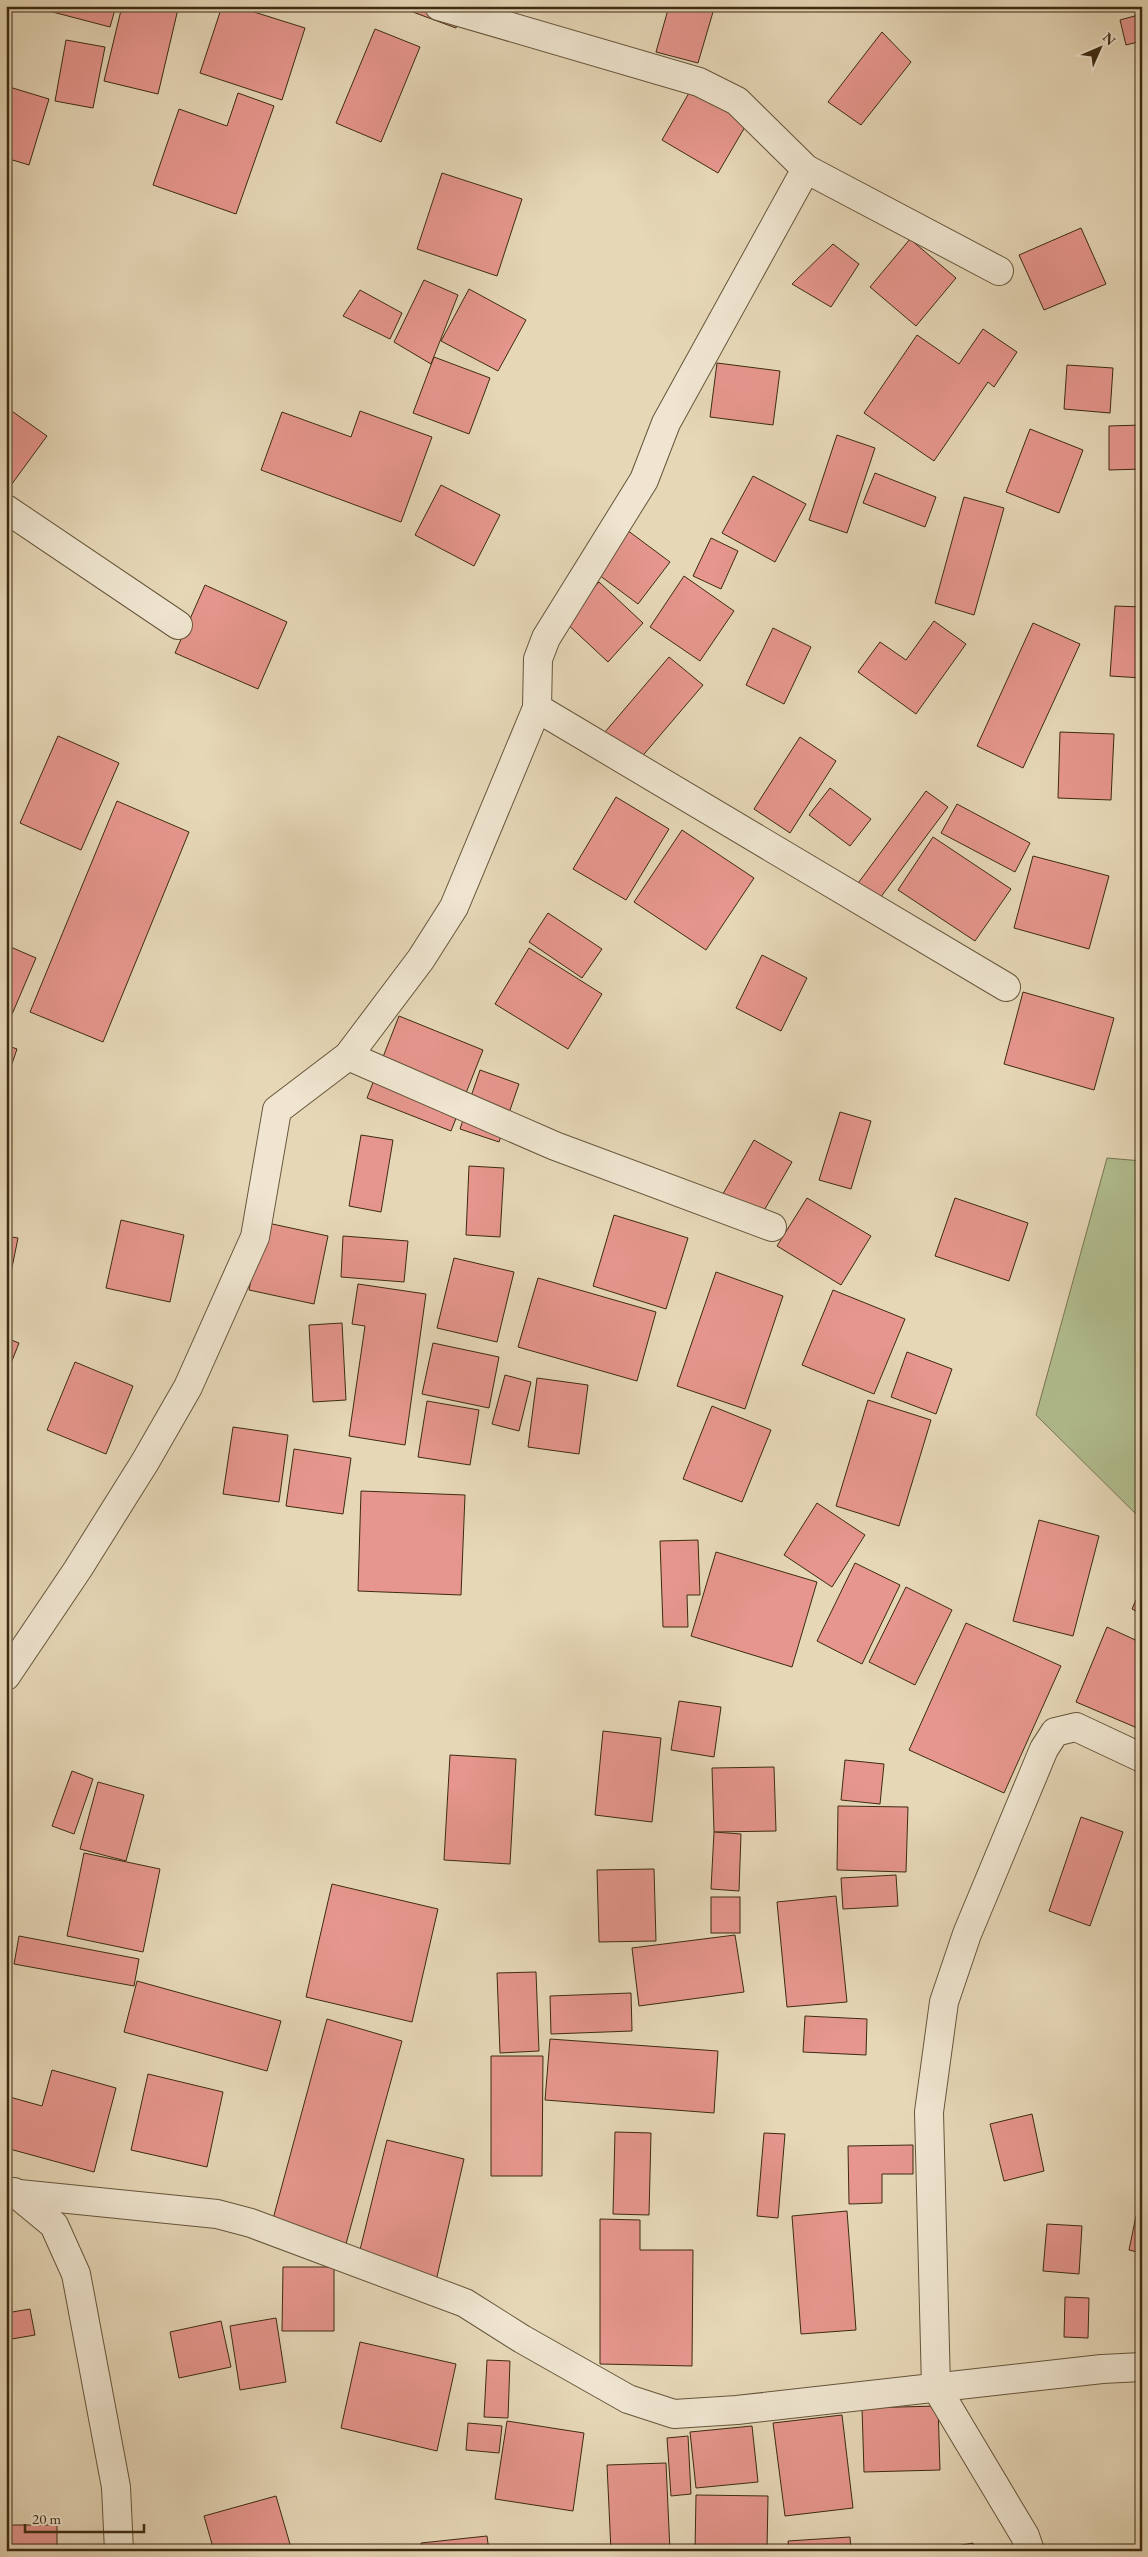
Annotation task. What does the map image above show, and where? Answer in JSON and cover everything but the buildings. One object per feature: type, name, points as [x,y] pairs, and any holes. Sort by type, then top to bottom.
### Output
[{"type":"street","points":[[439,6],[699,82],[737,101],[806,169],[998,271]]},
{"type":"street","points":[[6,1676],[140,1470],[188,1387],[255,1237],[277,1110],[348,1056],[421,959],[454,907],[537,708],[538,660],[546,638],[644,480],[666,423],[806,169]]},
{"type":"street","points":[[6,509],[178,625]]},
{"type":"street","points":[[537,708],[1006,987]]},
{"type":"street","points":[[348,1056],[555,1146],[772,1227]]},
{"type":"street","points":[[1030,2551],[1025,2536],[936,2387],[929,2112],[944,2002],[967,1934],[1044,1749],[1055,1732],[1076,1726],[1142,1758]]},
{"type":"street","points":[[12,2191],[217,2214],[251,2222],[464,2303],[522,2339],[628,2399],[674,2414],[737,2410],[1102,2369],[1142,2367]]},
{"type":"street","points":[[12,2191],[54,2225],[76,2274],[116,2487],[120,2551]]},
{"type":"green space","points":[[1107,1158],[1142,1161],[1142,1520],[1036,1415]]}]
